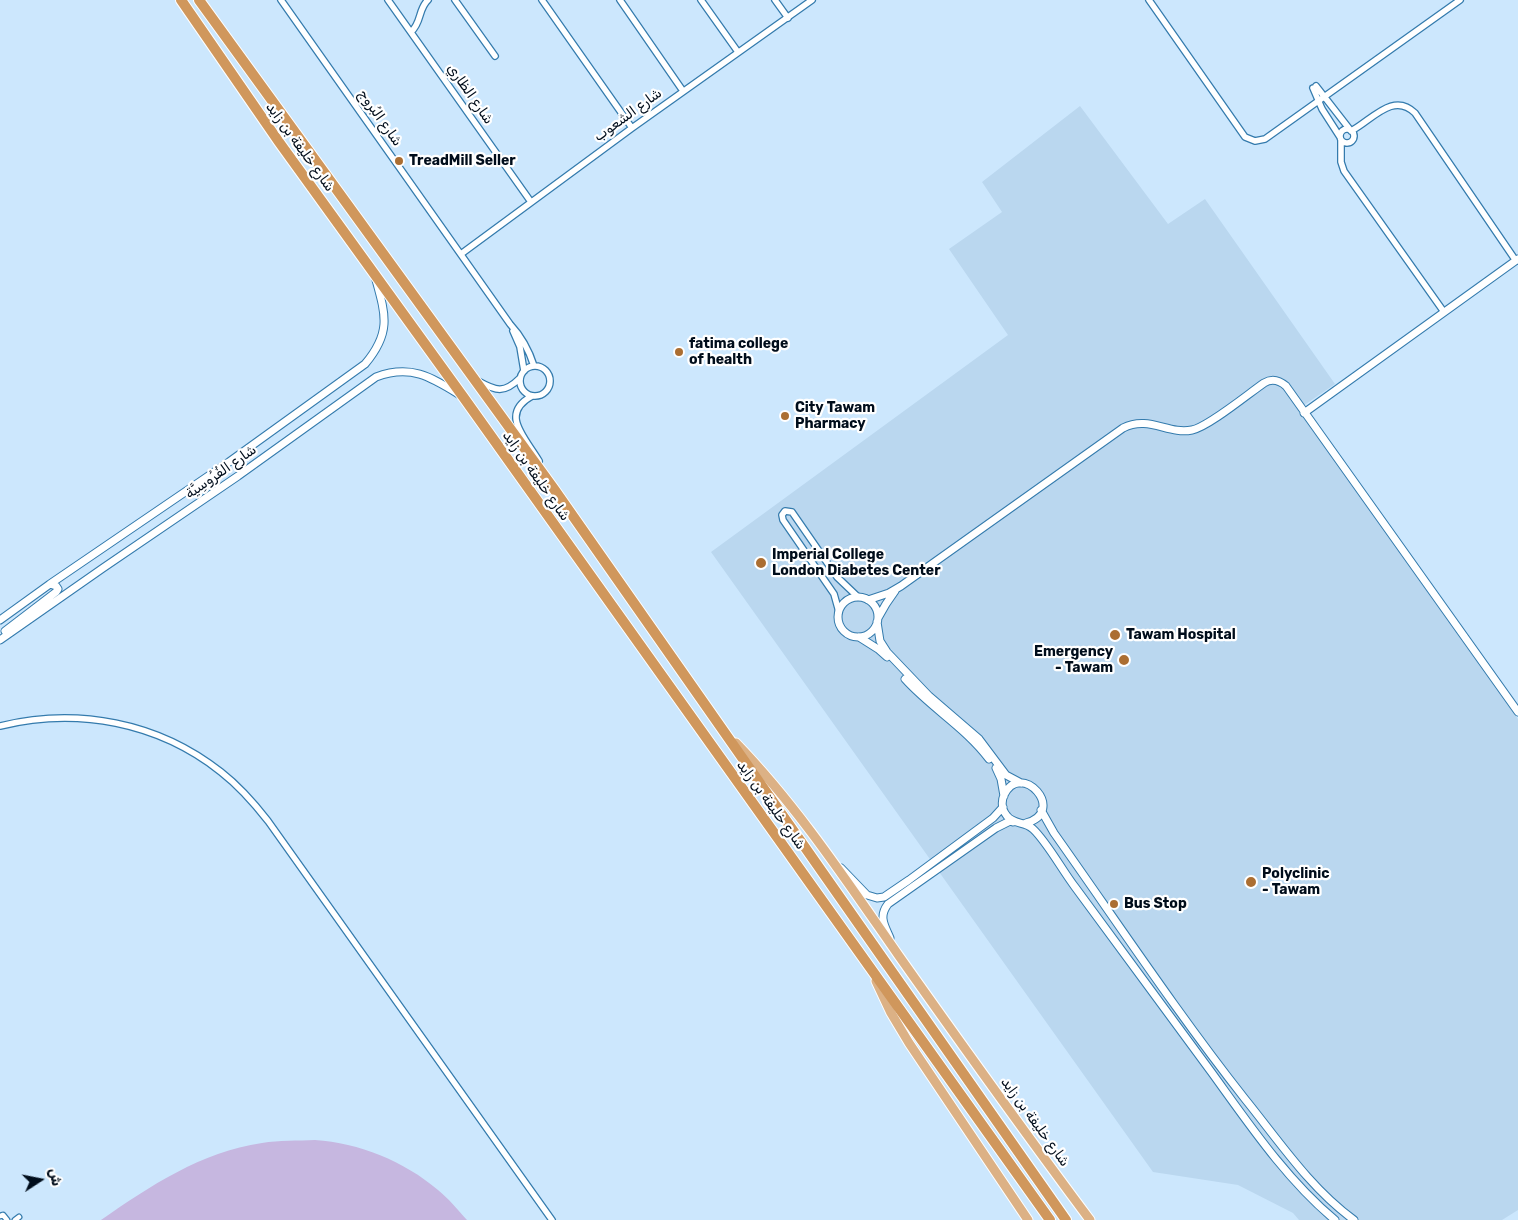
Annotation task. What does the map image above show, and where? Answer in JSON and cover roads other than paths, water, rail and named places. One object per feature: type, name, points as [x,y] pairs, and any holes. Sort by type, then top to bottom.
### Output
[{"type":"highway","name":"شارع خليفة بن زايد","points":[[181,0],[278,142],[374,272],[1050,1220]]},
{"type":"highway","name":"شارع خليفة بن زايد","points":[[200,0],[554,489],[1066,1220]]},
{"type":"main road","name":"شارع خليفة بن زايد","points":[[724,730],[786,800],[834,863],[986,1078],[1090,1220]]},
{"type":"main road","name":"شارع خليفة بن زايد","points":[[870,966],[884,998],[909,1043],[1028,1220]]},
{"type":"street","name":"شارع البُروج","points":[[281,0],[525,344],[534,366]]},
{"type":"street","name":"شارع الظاري","points":[[388,0],[531,202]]},
{"type":"street","points":[[410,32],[419,21],[423,6],[428,0]]},
{"type":"street","points":[[455,0],[495,56]]},
{"type":"street","points":[[542,0],[632,128]]},
{"type":"street","points":[[620,0],[684,91]]},
{"type":"street","points":[[701,0],[738,52]]},
{"type":"street","points":[[775,0],[788,18]]},
{"type":"street","name":"شارع الشعوب","points":[[461,254],[632,128],[812,0]]},
{"type":"street","points":[[1149,0],[1245,137],[1249,140],[1260,141],[1460,0]]},
{"type":"street","points":[[1314,87],[1321,99],[1322,109],[1341,139],[1349,143]]},
{"type":"street","points":[[1321,99],[1332,104],[1352,133],[1352,140],[1342,157]]},
{"type":"street","points":[[1304,413],[1517,260],[1412,111],[1402,105],[1391,105],[1352,133]]},
{"type":"street","points":[[1352,133],[1344,130],[1341,139],[1344,171],[1444,312]]},
{"type":"street","name":"شارع الفُرُوسِيَّة","points":[[0,620],[230,462],[365,364],[377,348],[385,326],[383,306],[374,272]]},
{"type":"street","name":"شارع البُروج","points":[[510,324],[520,347],[524,371]]},
{"type":"street","points":[[475,379],[488,387],[500,390],[510,387],[520,378],[524,371],[534,366],[539,366],[546,371],[550,382],[546,392],[540,396],[532,396],[522,390],[520,378]]},
{"type":"street","name":"شارع الفُرُوسِيَّة","points":[[0,639],[238,476],[376,377],[396,371],[420,374],[440,382],[464,398]]},
{"type":"street","points":[[868,600],[901,586],[1128,426],[1143,423],[1180,430],[1194,430],[1270,380],[1282,383],[1518,712]]},
{"type":"street","points":[[532,396],[520,404],[516,411],[516,422],[554,489]]},
{"type":"street","points":[[1014,822],[1007,816],[1003,807],[1004,796],[997,770],[982,750],[930,704],[884,655],[859,637],[843,630],[839,621],[839,612],[834,594],[782,520],[782,515],[785,511],[792,512],[837,577],[858,597],[868,600],[877,609],[880,641],[887,652],[929,696],[986,746],[1002,771],[1011,778],[1032,786],[1039,792],[1042,800],[1042,810],[1054,833],[1230,1080],[1289,1155],[1328,1198],[1354,1220]]},
{"type":"street","points":[[0,639],[10,627],[58,590],[56,586],[50,584]]},
{"type":"street","points":[[859,637],[871,633],[886,604],[901,586]]},
{"type":"street","points":[[839,612],[846,601],[858,597]]},
{"type":"street","points":[[0,726],[23,721],[57,718],[93,719],[124,724],[179,745],[206,761],[234,783],[268,821],[552,1220]]},
{"type":"street","points":[[1004,796],[1011,787],[1022,783]]},
{"type":"street","points":[[834,863],[848,874],[867,895],[873,898],[884,897],[993,818],[1003,807]]},
{"type":"street","points":[[1026,824],[1035,819],[1042,810]]},
{"type":"street","points":[[892,946],[882,918],[888,904],[996,828],[1010,821],[1026,824],[1038,835],[1276,1158],[1336,1220]]},
{"type":"street","points":[[1121,949],[1140,968],[1149,967]]},
{"type":"street","points":[[0,1216],[3,1215],[7,1220]]},
{"type":"place","name":"TreadMill Seller","points":[[399,161]]},
{"type":"place","name":"fatima college of health","points":[[679,352]]},
{"type":"place","name":"City Tawam Pharmacy","points":[[785,416]]},
{"type":"place","name":"Imperial College London Diabetes Center","points":[[761,563]]},
{"type":"place","name":"Tawam Hospital","points":[[1115,635]]},
{"type":"place","name":"Emergency - Tawam","points":[[1124,660]]},
{"type":"place","name":"Polyclinic - Tawam","points":[[1251,882]]},
{"type":"place","name":"Bus Stop","points":[[1114,904]]}]
